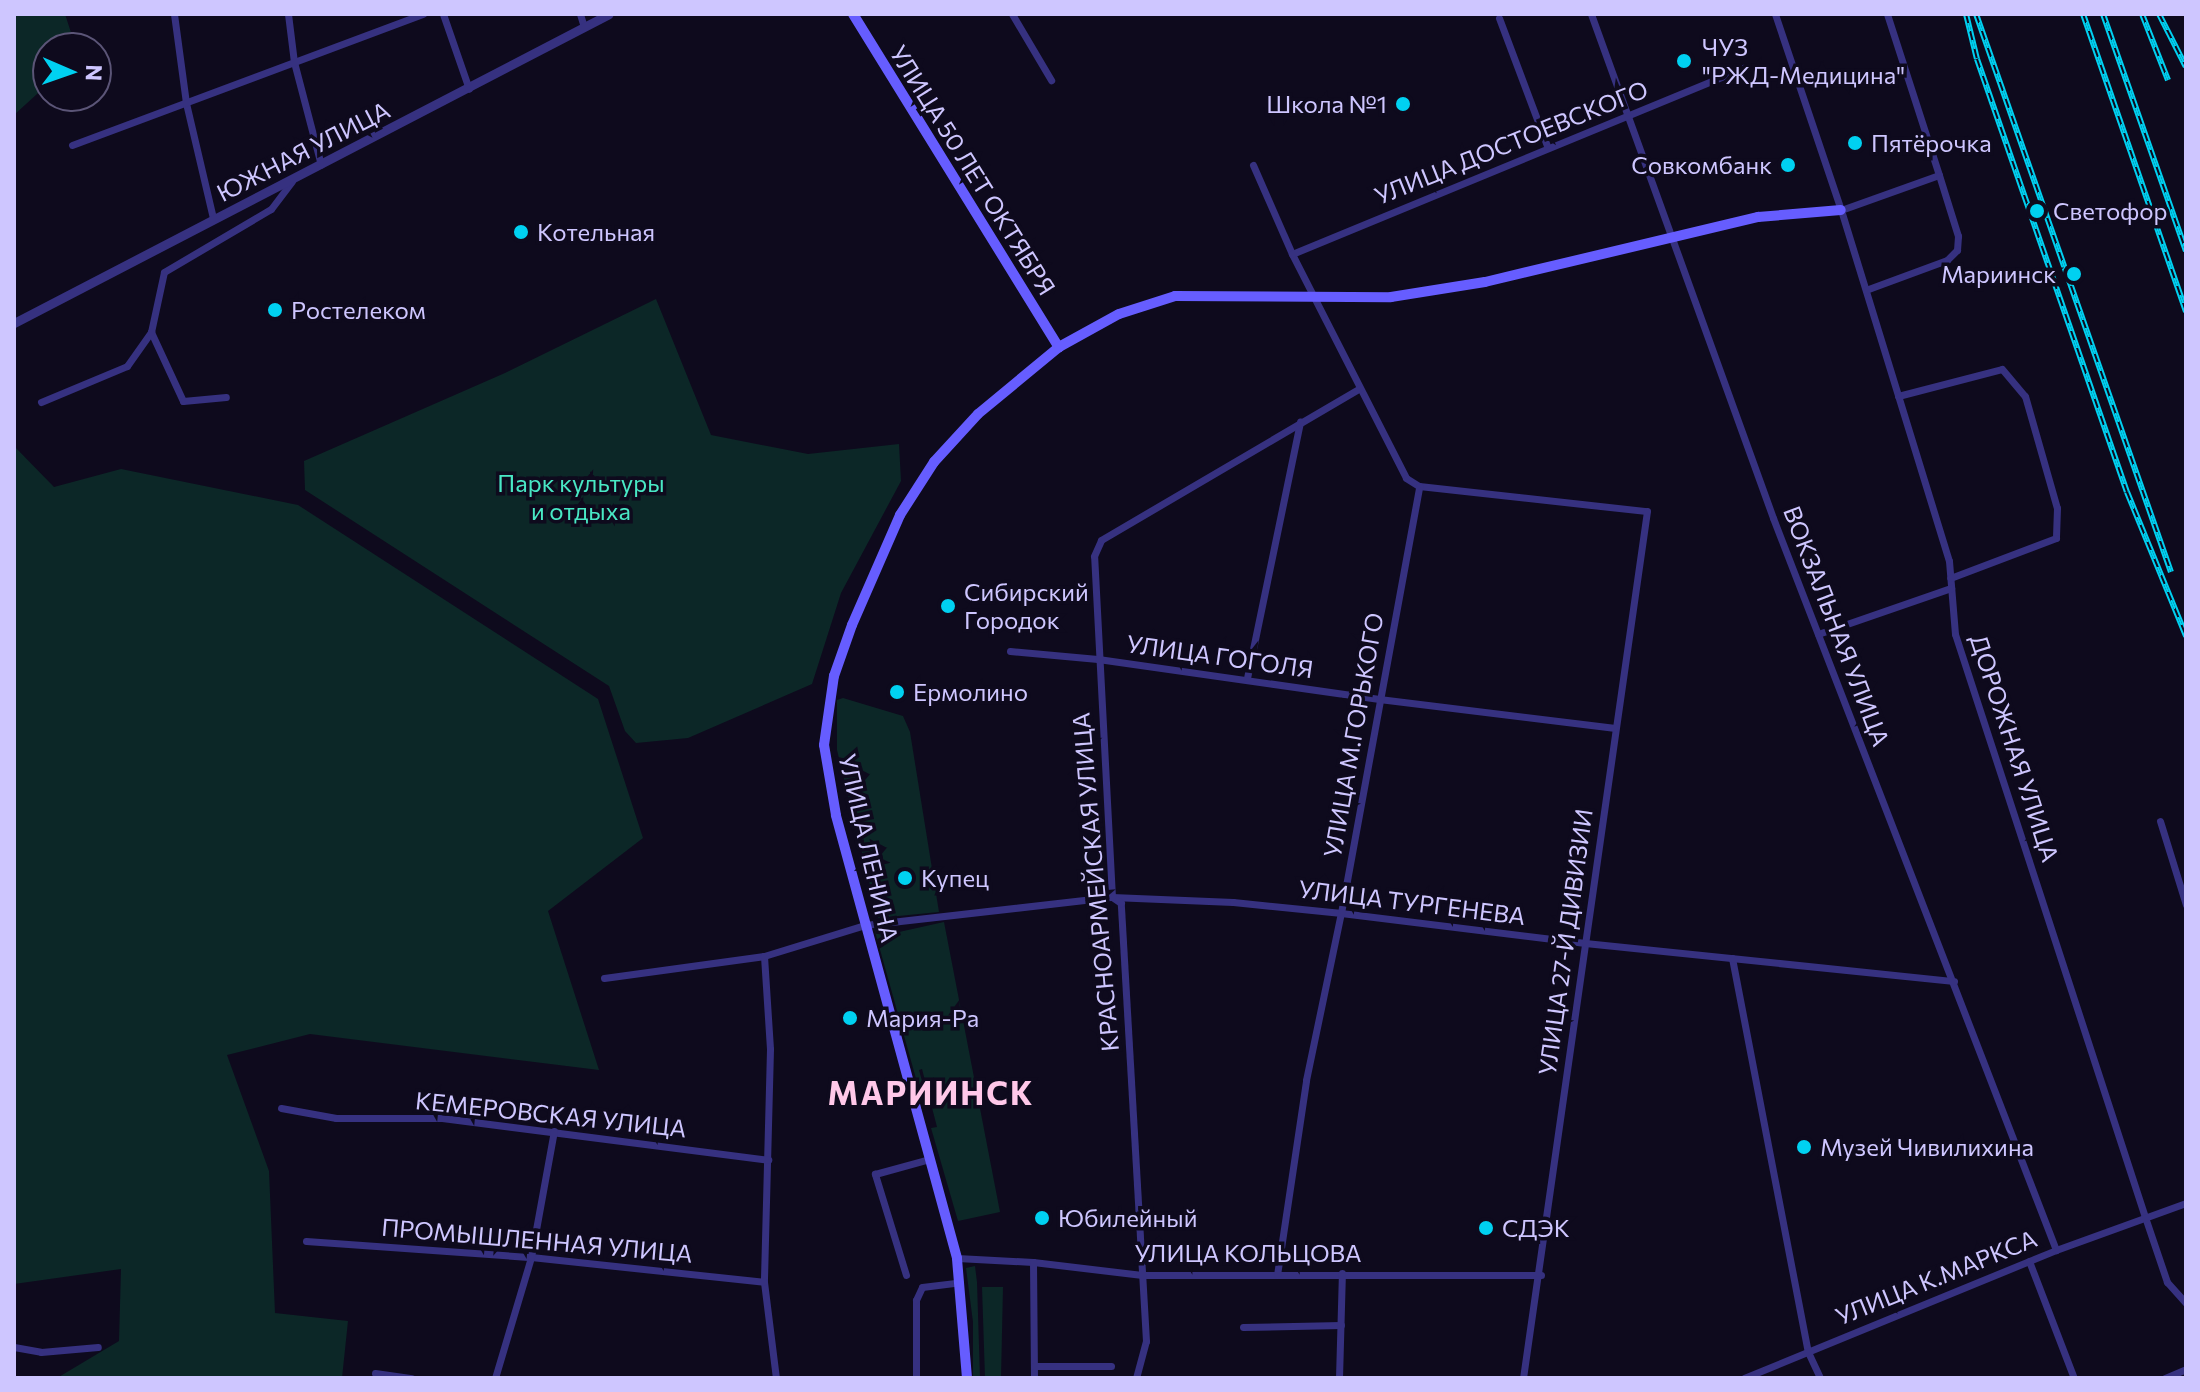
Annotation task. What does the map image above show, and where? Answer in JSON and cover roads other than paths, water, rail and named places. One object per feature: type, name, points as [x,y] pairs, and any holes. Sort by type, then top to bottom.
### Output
[{"type":"main road","name":"УЛИЦА 50 ЛЕТ ОКТЯБРЯ","points":[[853,14],[1059,347]]},
{"type":"main road","name":"УЛИЦА ЛЕНИНА","points":[[967,1378],[957,1258],[865,925],[829,783],[824,745],[827,708],[837,665],[892,532],[934,462],[978,414],[1059,347],[1119,314],[1175,296],[1391,297],[1485,282],[1758,217],[1841,210]]},
{"type":"street","points":[[174,14],[186,103],[213,218]]},
{"type":"street","points":[[288,14],[294,62],[321,165]]},
{"type":"street","points":[[72,145],[423,14]]},
{"type":"street","points":[[443,14],[469,89]]},
{"type":"street","points":[[580,14],[584,27]]},
{"type":"street","name":"ЮЖНАЯ УЛИЦА","points":[[14,323],[609,14]]},
{"type":"street","points":[[1012,14],[1051,80]]},
{"type":"street","name":"ВОКЗАЛЬНАЯ УЛИЦА","points":[[1591,14],[1818,634],[2056,1250]]},
{"type":"street","name":"ДОРОЖНАЯ УЛИЦА","points":[[1775,14],[1841,210],[1949,561],[1955,634],[2167,1282],[2186,1303]]},
{"type":"street","points":[[1866,290],[1947,260],[1957,250],[1958,236],[1887,14]]},
{"type":"street","points":[[1499,18],[1547,146]]},
{"type":"street","name":"УЛИЦА ДОСТОЕВСКОГО","points":[[1292,254],[1547,146],[1628,117],[1745,67]]},
{"type":"street","points":[[1253,165],[1292,254],[1406,478],[1419,486]]},
{"type":"street","points":[[1841,210],[1939,175]]},
{"type":"street","points":[[41,402],[127,366],[151,332],[164,272],[271,209],[292,181]]},
{"type":"street","points":[[151,332],[183,401],[226,397]]},
{"type":"street","points":[[1898,396],[2002,369],[2025,396],[2057,508],[2056,538],[1950,578]]},
{"type":"street","name":"КРАСНОАРМЕЙСКАЯ УЛИЦА","points":[[1136,1378],[1146,1341],[1121,903],[1112,897],[1094,556],[1101,540],[1360,388]]},
{"type":"street","points":[[1247,678],[1300,421]]},
{"type":"street","name":"УЛИЦА 27-Й ДИВИЗИИ","points":[[1419,486],[1647,511],[1541,1275],[1523,1378]]},
{"type":"street","name":"УЛИЦА М.ГОРЬКОГО","points":[[1277,1275],[1306,1080],[1341,913],[1419,486]]},
{"type":"street","points":[[1818,634],[1951,588]]},
{"type":"street","name":"УЛИЦА ГОГОЛЯ","points":[[1010,651],[1098,659],[1379,699],[1615,728]]},
{"type":"street","points":[[2160,821],[2186,905]]},
{"type":"street","name":"УЛИЦА ТУРГЕНЕВА","points":[[604,978],[764,956],[865,925],[1112,897],[1233,902],[1585,943],[1954,981]]},
{"type":"street","points":[[764,956],[770,1049],[764,1282],[776,1378]]},
{"type":"street","points":[[1732,958],[1808,1352],[1820,1378]]},
{"type":"street","name":"КЕМЕРОВСКАЯ УЛИЦА","points":[[281,1108],[336,1118],[442,1118],[768,1160]]},
{"type":"street","points":[[495,1378],[531,1257],[554,1131]]},
{"type":"street","points":[[906,1275],[875,1174],[930,1159]]},
{"type":"street","name":"УЛИЦА К.МАРКСА","points":[[1744,1378],[2056,1250],[2186,1203]]},
{"type":"street","name":"ПРОМЫШЛЕННАЯ УЛИЦА","points":[[306,1241],[531,1257],[764,1282]]},
{"type":"street","name":"УЛИЦА КОЛЬЦОВА","points":[[957,1258],[1033,1262],[1142,1275],[1541,1275]]},
{"type":"street","points":[[2029,1261],[2074,1378]]},
{"type":"street","points":[[1033,1262],[1034,1378]]},
{"type":"street","points":[[1339,1378],[1342,1273]]},
{"type":"street","points":[[916,1378],[916,1300],[922,1287],[960,1282]]},
{"type":"street","points":[[1243,1327],[1341,1325]]},
{"type":"street","points":[[14,1347],[41,1352],[98,1347]]},
{"type":"street","points":[[1034,1366],[1111,1366]]},
{"type":"street","points":[[2165,1378],[2186,1369]]},
{"type":"street","points":[[375,1373],[412,1378]]},
{"type":"railway","points":[[1966,14],[1977,59],[2127,492],[2186,636]]},
{"type":"railway","points":[[1976,14],[2171,572]]},
{"type":"railway","points":[[2083,14],[2186,312]]},
{"type":"railway","points":[[2103,14],[2186,251]]},
{"type":"railway","points":[[2142,14],[2168,80]]},
{"type":"railway","points":[[2159,14],[2186,67]]},
{"type":"place","name":"ЧУЗ \"РЖД-Медицина\"","points":[[1684,61]]},
{"type":"place","name":"Школа №1","points":[[1403,104]]},
{"type":"place","name":"Пятёрочка","points":[[1855,143]]},
{"type":"place","name":"Совкомбанк","points":[[1788,165]]},
{"type":"place","name":"Светофор","points":[[2037,211]]},
{"type":"place","name":"Котельная","points":[[521,232]]},
{"type":"place","name":"Мариинск","points":[[2074,274]]},
{"type":"place","name":"Ростелеком","points":[[275,310]]},
{"type":"place","name":"Сибирский Городок","points":[[948,606]]},
{"type":"place","name":"Ермолино","points":[[897,692]]},
{"type":"place","name":"Купец","points":[[905,878]]},
{"type":"place","name":"Мария-Ра","points":[[850,1018]]},
{"type":"place","name":"Музей Чивилихина","points":[[1804,1147]]},
{"type":"place","name":"Юбилейный","points":[[1042,1218]]},
{"type":"place","name":"СДЭК","points":[[1486,1228]]},
{"type":"district","name":"МАРИИНСК","points":[[931,1092]]},
{"type":"park label","name":"Парк культуры и отдыха","points":[[581,497]]}]
